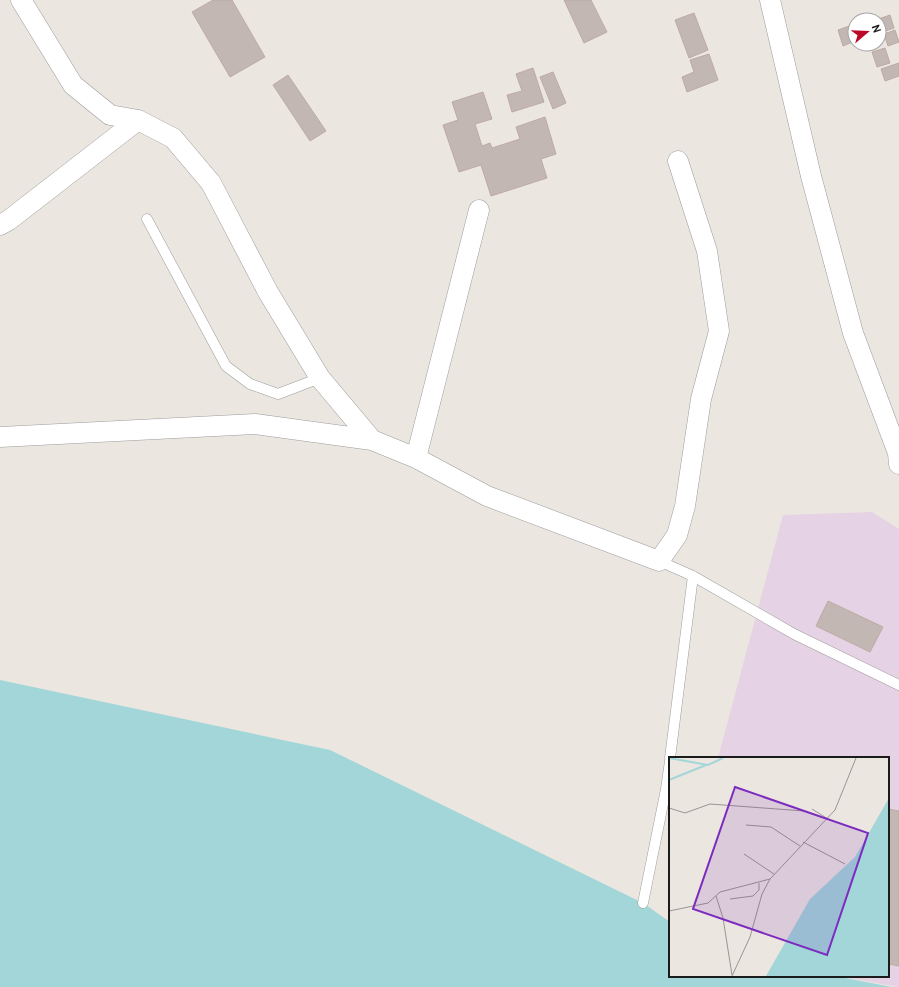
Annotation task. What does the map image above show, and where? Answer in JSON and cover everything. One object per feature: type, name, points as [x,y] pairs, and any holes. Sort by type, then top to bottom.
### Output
[{"type":"street","points":[[21,0],[73,85],[110,115],[138,120],[173,138],[211,184],[268,292],[320,378],[372,440]]},
{"type":"street","points":[[770,0],[811,176],[853,333],[898,453],[899,464]]},
{"type":"street","points":[[0,225],[9,220],[138,120]]},
{"type":"street","points":[[0,437],[255,424],[372,440],[416,458],[487,496],[659,562],[677,536],[685,506],[701,399],[719,331],[707,251],[678,161]]},
{"type":"street","points":[[416,458],[480,210]]},
{"type":"lane","points":[[147,219],[226,366],[250,384],[278,394],[320,378]]},
{"type":"lane","points":[[659,562],[693,576],[794,634],[899,685]]},
{"type":"lane","points":[[670,757],[693,576]]},
{"type":"lane","points":[[643,903],[666,789],[669,766]]},
{"type":"shaded area","points":[[872,512],[899,529],[899,987],[844,977],[889,977],[889,757],[718,757],[783,515]]},
{"type":"water","points":[[0,680],[330,750],[643,903],[669,921],[669,977],[840,977],[892,987],[0,987]]},
{"type":"building","points":[[213,0],[232,0],[265,57],[230,77],[192,12]]},
{"type":"building","points":[[564,0],[591,0],[607,32],[584,43]]},
{"type":"building","points":[[694,13],[708,50],[689,58],[675,20]]},
{"type":"building","points":[[890,15],[894,28],[887,30],[887,16]]},
{"type":"building","points":[[847,27],[847,44],[843,46],[838,30]]},
{"type":"building","points":[[895,30],[899,42],[888,46],[887,33]]},
{"type":"building","points":[[872,52],[886,52],[890,63],[877,67]]},
{"type":"building","points":[[709,54],[718,80],[687,92],[682,77],[694,72],[690,60]]},
{"type":"building","points":[[899,63],[899,76],[885,81],[881,69]]},
{"type":"building","points":[[533,68],[544,102],[512,112],[507,95],[522,91],[516,74]]},
{"type":"building","points":[[553,72],[566,103],[553,109],[540,77]]},
{"type":"building","points":[[288,75],[326,131],[310,141],[273,85]]},
{"type":"building","points":[[483,92],[492,119],[475,124],[482,146],[490,143],[492,148],[520,139],[516,127],[545,117],[556,154],[541,159],[547,178],[491,196],[481,165],[459,172],[443,125],[458,120],[452,102]]},
{"type":"building","points":[[828,601],[883,627],[870,652],[816,626]]},
{"type":"building","points":[[889,809],[899,811],[899,966],[889,964]]}]
